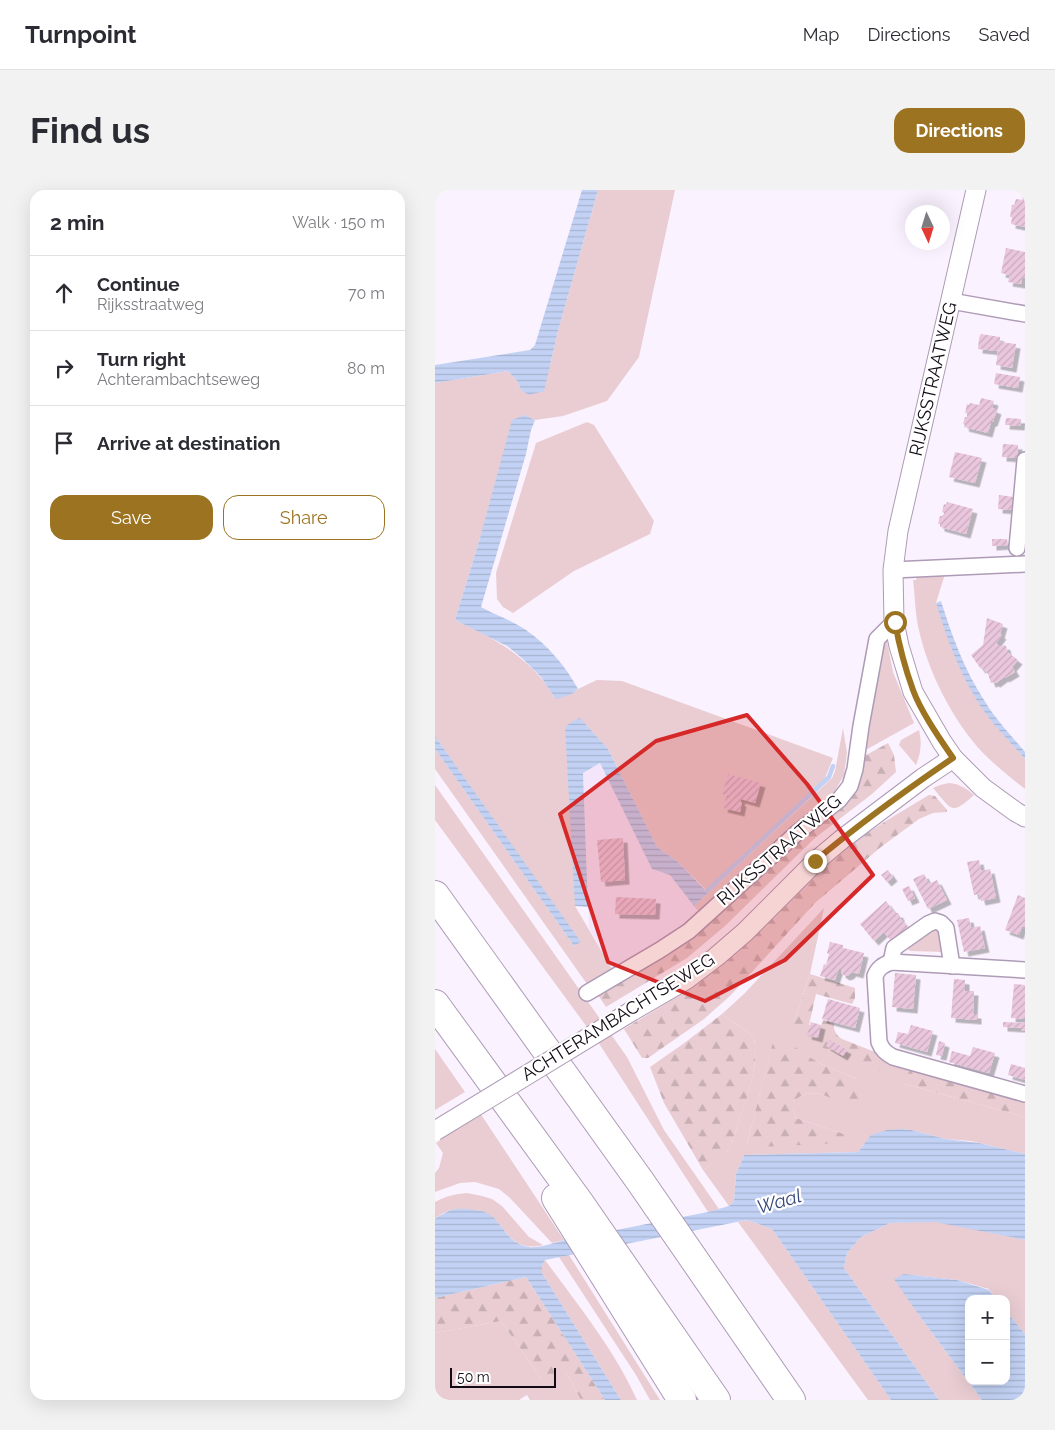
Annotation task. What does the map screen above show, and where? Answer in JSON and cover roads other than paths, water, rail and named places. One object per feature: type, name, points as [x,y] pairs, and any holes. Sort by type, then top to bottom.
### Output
[{"type":"highway","points":[[435,895],[640,1181],[791,1400]]},
{"type":"highway","points":[[435,1004],[497,1090],[571,1207],[622,1282],[717,1400]]},
{"type":"highway","points":[[622,1282],[681,1400]]},
{"type":"street","name":"RIJKSSTRAATWEG","points":[[976,190],[898,531],[893,570],[895,622],[899,646],[913,692],[942,742],[953,758],[983,788],[1025,817]]},
{"type":"street","points":[[951,301],[1025,314]]},
{"type":"street","points":[[1017,548],[1025,460]]},
{"type":"street","points":[[893,570],[1025,564]]},
{"type":"street","name":"RIJKSSTRAATWEG","points":[[587,993],[689,931],[798,832],[839,800],[850,786],[855,769],[877,639],[895,622]]},
{"type":"street","name":"ACHTERAMBACHTSEWEG","points":[[435,1131],[687,979],[745,932],[828,850],[923,778],[953,758]]},
{"type":"street","points":[[891,962],[895,948],[935,921],[941,923],[946,928],[952,966]]},
{"type":"street","points":[[1025,970],[891,962],[883,964],[875,976],[879,1042],[886,1054],[1025,1094]]},
{"type":"water","points":[[582,190],[598,190],[558,331],[544,391],[529,395],[521,390],[517,381],[508,371],[435,383],[435,365],[530,350],[535,345]]},
{"type":"water","points":[[525,415],[535,420],[481,607],[526,630],[542,642],[556,657],[578,689],[572,694],[557,699],[541,677],[507,646],[455,620],[480,538],[512,420]]},
{"type":"water","points":[[941,601],[954,640],[970,676],[993,714],[1025,752],[1025,759],[987,715],[970,688],[953,652],[936,603]]},
{"type":"water","points":[[580,718],[608,749],[657,847],[678,862],[708,893],[694,906],[670,875],[652,869],[600,763],[583,773],[588,907],[575,906],[565,727]]},
{"type":"water","points":[[435,736],[581,942],[574,946],[435,749]]},
{"type":"water","name":"Waal","points":[[902,1129],[946,1139],[979,1143],[1025,1154],[1025,1240],[935,1222],[890,1223],[861,1237],[847,1253],[844,1268],[939,1400],[891,1400],[772,1229],[747,1220],[545,1260],[542,1266],[542,1273],[621,1400],[605,1400],[526,1277],[435,1298],[435,1219],[450,1211],[461,1209],[485,1212],[496,1220],[514,1241],[529,1247],[538,1247],[729,1206],[734,1201],[736,1174],[744,1155],[858,1152],[871,1135],[887,1130]]},
{"type":"water","points":[[904,1274],[957,1280],[989,1290],[993,1295],[965,1295],[965,1377],[918,1314],[894,1279]]},
{"type":"water","points":[[1010,1316],[1025,1334],[1025,1400],[982,1400],[971,1385],[1010,1385]]},
{"type":"waterway","points":[[707,891],[829,777],[833,766]]}]
